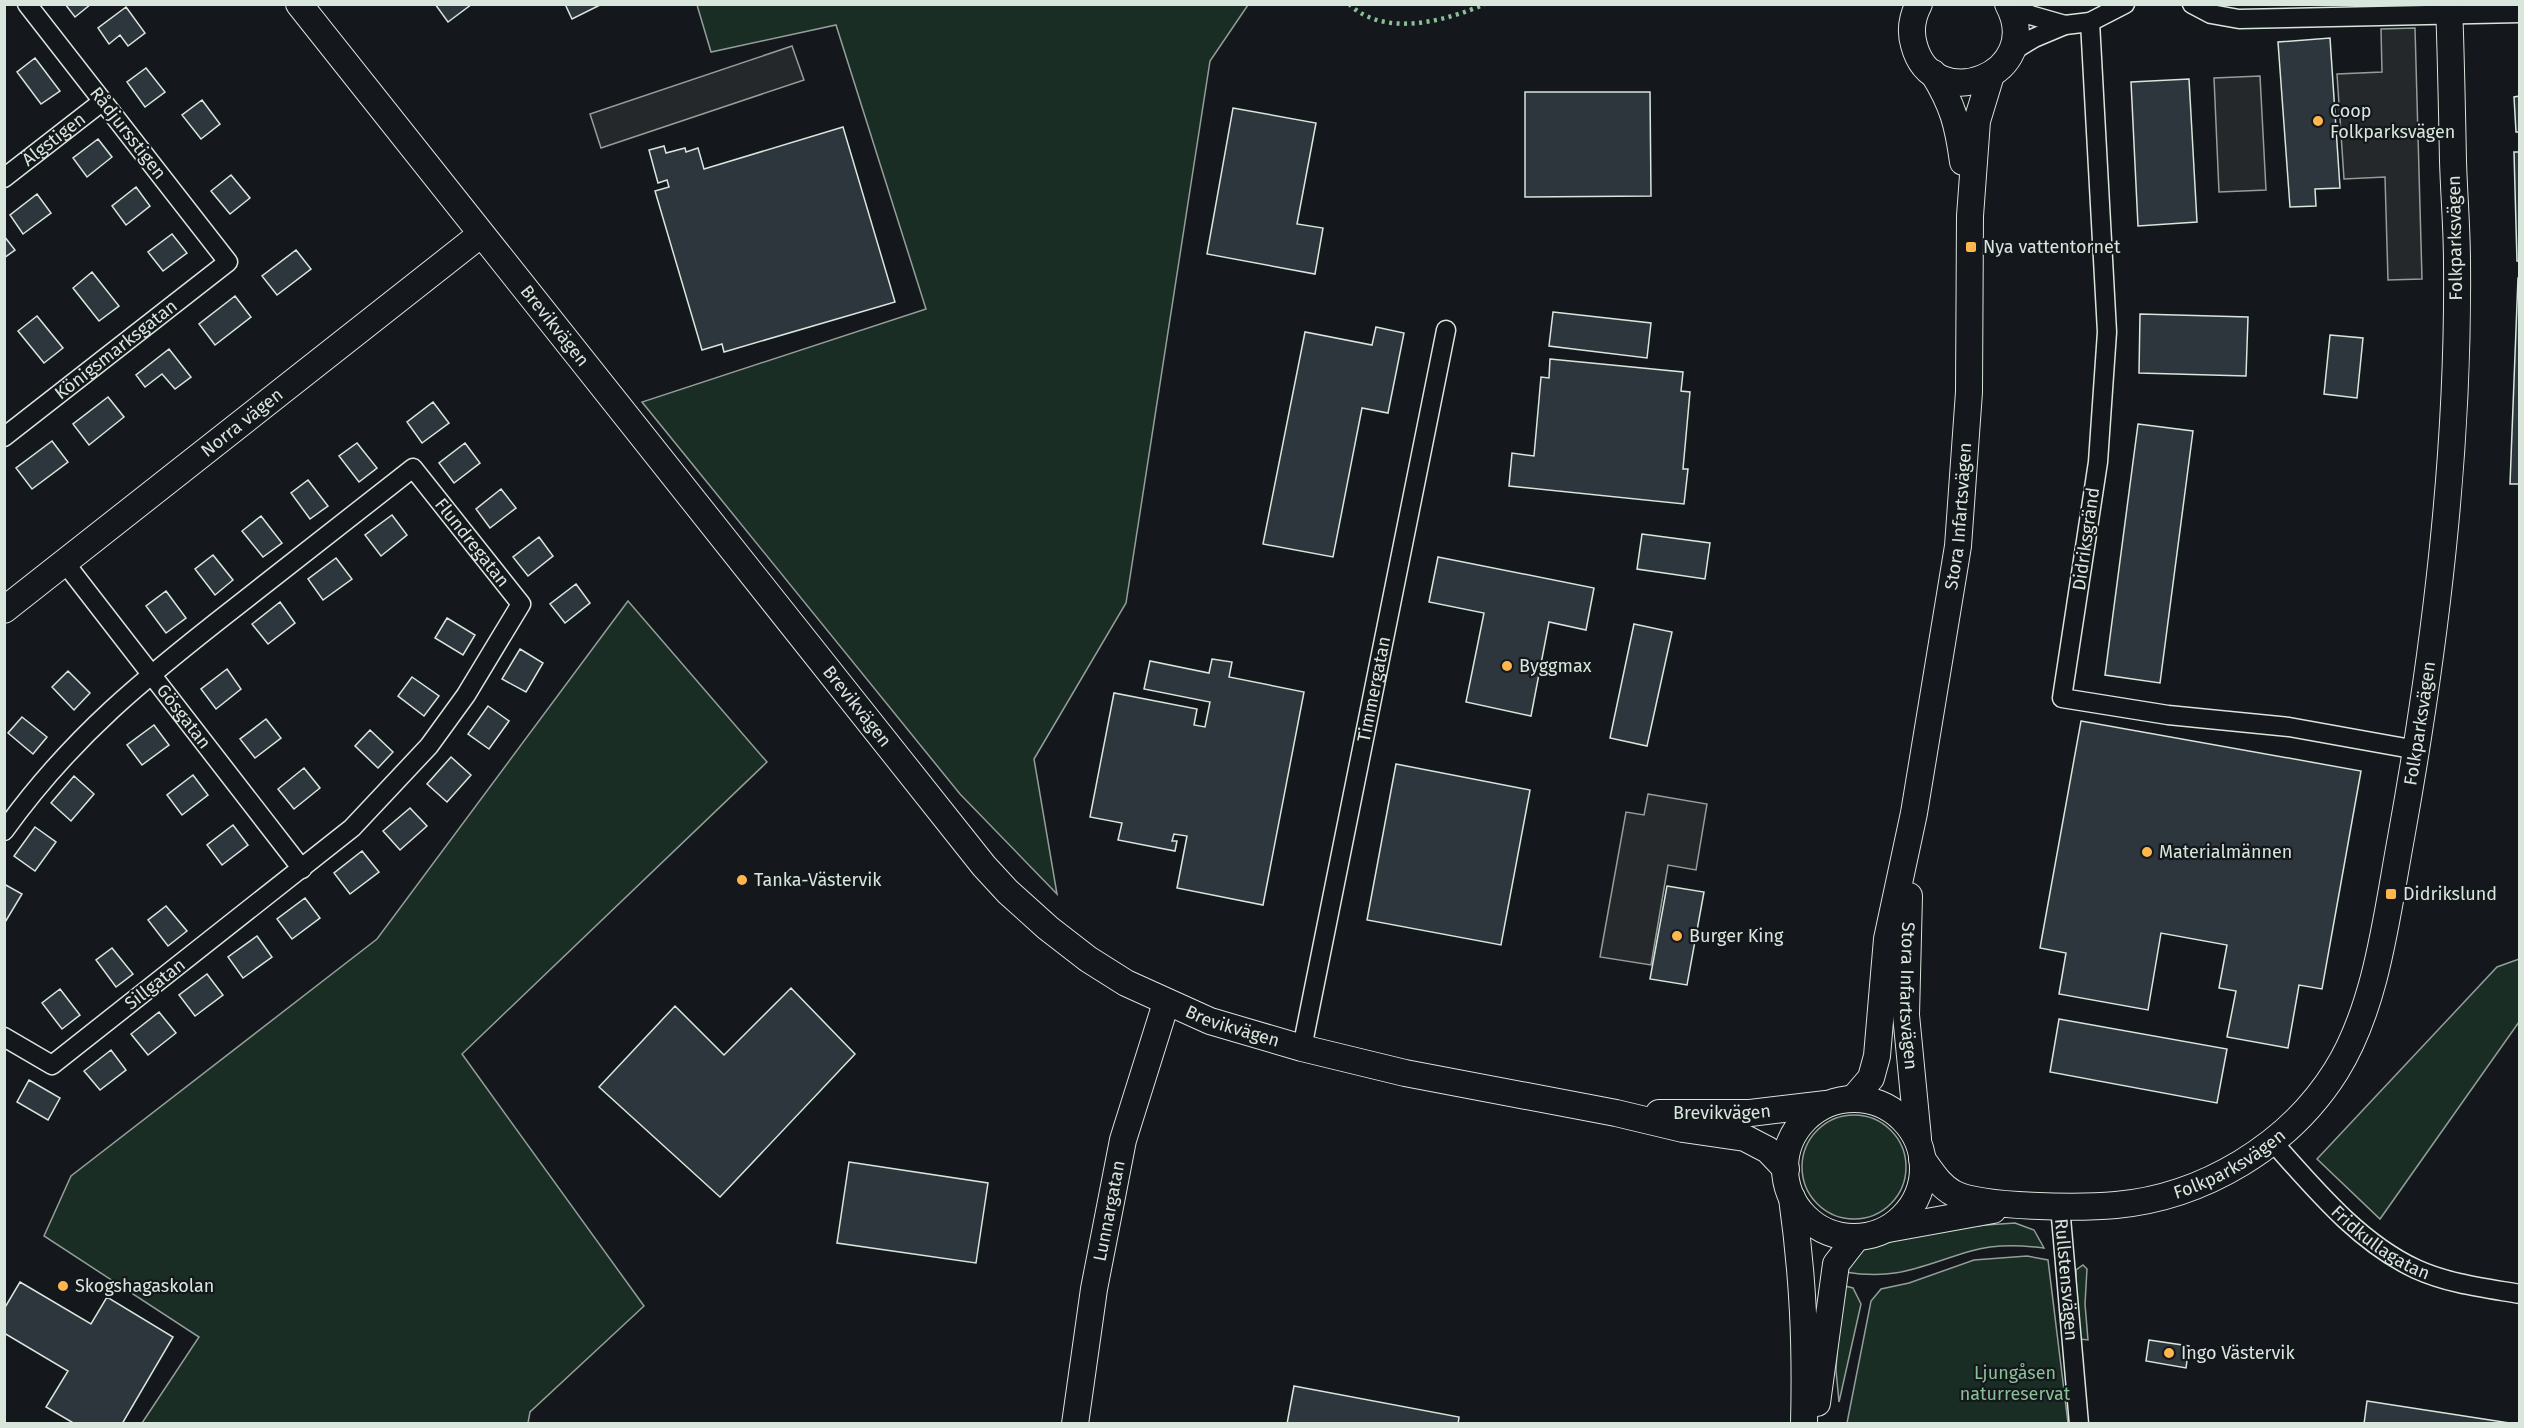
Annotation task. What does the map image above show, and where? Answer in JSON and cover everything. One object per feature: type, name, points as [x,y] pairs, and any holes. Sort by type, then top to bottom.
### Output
[{"type":"main road","name":"Brevikvägen","points":[[299,4],[699,511],[871,721],[984,866],[1008,892],[1048,928],[1126,983],[1210,1021],[1302,1048],[1406,1073],[1758,1142],[1785,1168]]},
{"type":"main road","name":"Stora Infartsvägen","points":[[1919,4],[1913,18],[1912,39],[1919,58],[1933,73],[1949,99],[1958,122],[1970,216]]},
{"type":"main road","points":[[1933,73],[1962,83],[1991,75],[2006,61],[2011,52],[2015,25],[2008,4]]},
{"type":"main road","name":"Folkparksvägen","points":[[1884,1230],[1951,1216],[2023,1206],[2101,1206],[2162,1197],[2202,1183],[2236,1166],[2272,1141],[2299,1117],[2320,1093],[2349,1047],[2363,1012],[2391,894],[2417,750],[2440,576],[2450,465],[2457,264],[2450,10]]},
{"type":"main road","name":"Stora Infartsvägen","points":[[1853,1099],[1871,1078],[1878,1056],[1887,939],[1914,813],[1958,546],[1969,392],[1970,216],[1977,121],[1991,75]]},
{"type":"main road","name":"Norra vägen","points":[[4,610],[480,235]]},
{"type":"main road","name":"Stora Infartsvägen","points":[[1914,813],[1906,948],[1906,1015],[1911,1092],[1921,1151]]},
{"type":"main road","name":"Lunnargatan","points":[[1075,1424],[1094,1290],[1121,1151],[1166,1003]]},
{"type":"main road","points":[[1791,1195],[1807,1218],[1830,1232],[1857,1237],[1884,1230],[1907,1212],[1915,1200],[1922,1180],[1921,1151],[1913,1131],[1893,1111],[1868,1100],[1853,1099],[1827,1104],[1805,1119],[1796,1130],[1786,1155],[1785,1168],[1801,1260],[1806,1340],[1804,1424]]},
{"type":"main road","name":"Brevikvägen","points":[[1616,1113],[1750,1113],[1827,1104]]},
{"type":"main road","name":"Folkparksvägen","points":[[1921,1151],[1939,1183],[1962,1197],[2023,1206]]},
{"type":"main road","points":[[1813,1424],[1824,1364],[1836,1264],[1857,1237]]},
{"type":"street","name":"Rådjursstigen","points":[[27,4],[228,262]]},
{"type":"street","points":[[2013,4],[2030,15],[2066,25]]},
{"type":"street","points":[[2011,52],[2034,38],[2066,25],[2090,22],[2125,4]]},
{"type":"street","points":[[2192,4],[2211,14],[2239,19],[2450,10],[2520,13]]},
{"type":"street","name":"Didriksgränd","points":[[2090,22],[2107,333],[2098,462],[2062,698],[2168,715],[2289,727],[2417,750]]},
{"type":"street","name":"Älgstigen","points":[[4,178],[103,101]]},
{"type":"street","name":"Königsmarksgatan","points":[[4,437],[228,262]]},
{"type":"street","name":"Timmergatan","points":[[1302,1048],[1446,330]]},
{"type":"street","name":"Flundregatan","points":[[152,673],[413,468],[521,604],[466,695],[429,746],[352,828],[302,869]]},
{"type":"street","name":"Gösgatan","points":[[65,563],[302,869]]},
{"type":"street","points":[[4,831],[65,754],[99,718],[152,673]]},
{"type":"street","name":"Sillgatan","points":[[4,1037],[52,1065],[302,869]]},
{"type":"street","name":"Fridkullagatan","points":[[2272,1141],[2336,1211],[2387,1251],[2415,1269],[2451,1282],[2520,1294]]},
{"type":"street","name":"Rullstensvägen","points":[[2060,1206],[2079,1424]]},
{"type":"green space","points":[[697,5],[1248,5],[1210,61],[1126,603],[1034,759],[1057,894],[960,794],[642,402],[926,309],[836,25],[711,52]]},
{"type":"green space","points":[[628,601],[767,762],[462,1054],[644,1306],[530,1412],[528,1423],[142,1423],[199,1337],[44,1236],[71,1176],[377,939]]},
{"type":"green space","points":[[2519,959],[2519,1022],[2380,1219],[2317,1159],[2497,967]]},
{"type":"green space","points":[[1854,1115],[1874,1119],[1891,1130],[1902,1147],[1906,1167],[1902,1187],[1891,1204],[1874,1215],[1854,1219],[1834,1215],[1817,1204],[1806,1187],[1802,1167],[1806,1147],[1817,1130],[1834,1119]]},
{"type":"green space","points":[[2015,1223],[2034,1230],[2044,1248],[1989,1247],[1896,1273],[1845,1272],[1859,1253],[1889,1240],[1934,1231]]},
{"type":"green space","name":"Ljungåsen naturreservat","points":[[2027,1256],[2048,1260],[2068,1423],[1847,1423],[1871,1301],[1881,1289],[1909,1283],[1974,1260]]},
{"type":"green space","points":[[2083,1265],[2087,1269],[2085,1304],[2088,1340],[2080,1339],[2076,1305],[2076,1270]]},
{"type":"green space","points":[[1841,1285],[1853,1288],[1861,1304],[1839,1402],[1836,1370]]},
{"type":"shaded area","points":[[2415,28],[2422,279],[2388,280],[2385,177],[2344,179],[2337,74],[2382,72],[2381,29]]},
{"type":"shaded area","points":[[792,46],[804,80],[601,148],[590,114]]},
{"type":"shaded area","points":[[2260,76],[2266,190],[2219,192],[2214,78]]},
{"type":"shaded area","points":[[1648,794],[1707,804],[1696,870],[1668,865],[1651,965],[1600,957],[1626,812],[1644,815]]},
{"type":"building","points":[[65,4],[91,4],[75,17]]},
{"type":"building","points":[[435,4],[472,4],[448,22]]},
{"type":"building","points":[[565,4],[602,4],[572,19]]},
{"type":"building","points":[[126,7],[145,33],[128,46],[120,35],[109,44],[98,28]]},
{"type":"building","points":[[2330,38],[2340,188],[2315,189],[2316,206],[2290,207],[2278,42]]},
{"type":"building","points":[[35,58],[60,91],[41,104],[17,72]]},
{"type":"building","points":[[146,68],[165,92],[145,107],[127,82]]},
{"type":"building","points":[[2189,79],[2197,222],[2138,226],[2131,82]]},
{"type":"building","points":[[1525,92],[1650,92],[1651,196],[1525,197]]},
{"type":"building","points":[[2520,96],[2520,132],[2516,132],[2514,97]]},
{"type":"building","points":[[202,100],[220,124],[201,139],[182,115]]},
{"type":"building","points":[[1233,108],[1316,123],[1297,224],[1323,228],[1315,274],[1207,254]]},
{"type":"building","points":[[843,127],[895,302],[724,352],[722,344],[702,350],[655,191],[669,187],[667,180],[658,183],[649,150],[664,146],[666,153],[685,148],[686,152],[698,148],[704,169]]},
{"type":"building","points":[[98,139],[112,157],[87,177],[73,158]]},
{"type":"building","points":[[2514,152],[2520,152],[2520,261],[2517,261]]},
{"type":"building","points":[[231,175],[250,198],[230,214],[211,191]]},
{"type":"building","points":[[136,187],[150,206],[126,225],[112,206]]},
{"type":"building","points":[[37,194],[51,213],[23,234],[10,215]]},
{"type":"building","points":[[172,234],[187,253],[163,271],[148,252]]},
{"type":"building","points":[[4,236],[15,250],[4,258]]},
{"type":"building","points":[[296,250],[311,269],[277,295],[262,276]]},
{"type":"building","points":[[92,272],[119,306],[99,321],[73,288]]},
{"type":"building","points":[[2518,278],[2520,278],[2520,484],[2510,484]]},
{"type":"building","points":[[235,296],[251,317],[215,345],[199,324]]},
{"type":"building","points":[[1553,312],[1651,323],[1647,358],[1549,346]]},
{"type":"building","points":[[2140,314],[2248,317],[2246,376],[2139,373]]},
{"type":"building","points":[[37,316],[63,348],[44,363],[18,331]]},
{"type":"building","points":[[1376,327],[1404,333],[1388,413],[1362,408],[1333,557],[1263,544],[1305,332],[1372,345]]},
{"type":"building","points":[[2330,335],[2363,338],[2357,398],[2324,394]]},
{"type":"building","points":[[169,349],[191,377],[175,389],[162,374],[145,387],[136,375]]},
{"type":"building","points":[[1550,359],[1683,372],[1681,391],[1690,392],[1683,469],[1688,469],[1684,504],[1509,486],[1512,453],[1534,456],[1541,377],[1549,378]]},
{"type":"building","points":[[108,397],[124,417],[89,445],[73,424]]},
{"type":"building","points":[[433,402],[449,423],[422,443],[407,422]]},
{"type":"building","points":[[2138,424],[2193,431],[2160,683],[2105,675]]},
{"type":"building","points":[[52,441],[68,462],[32,489],[16,468]]},
{"type":"building","points":[[357,443],[377,468],[359,482],[339,456]]},
{"type":"building","points":[[465,443],[480,463],[454,483],[439,463]]},
{"type":"building","points":[[308,480],[328,506],[310,519],[291,493]]},
{"type":"building","points":[[501,489],[516,508],[490,528],[476,509]]},
{"type":"building","points":[[392,515],[407,535],[381,556],[365,535]]},
{"type":"building","points":[[261,516],[282,543],[263,557],[242,531]]},
{"type":"building","points":[[1642,534],[1710,543],[1705,579],[1637,569]]},
{"type":"building","points":[[539,537],[553,556],[528,576],[513,557]]},
{"type":"building","points":[[213,555],[233,580],[215,595],[195,569]]},
{"type":"building","name":"Byggmax","points":[[1438,557],[1594,588],[1586,630],[1549,622],[1531,716],[1466,702],[1484,613],[1429,602]]},
{"type":"building","points":[[336,558],[352,579],[323,600],[308,579]]},
{"type":"building","points":[[576,584],[590,603],[565,623],[550,604]]},
{"type":"building","points":[[166,591],[186,618],[166,633],[146,606]]},
{"type":"building","points":[[280,602],[295,623],[268,644],[252,624]]},
{"type":"building","points":[[447,618],[475,635],[463,655],[435,638]]},
{"type":"building","points":[[1634,624],[1672,632],[1647,746],[1610,738]]},
{"type":"building","points":[[520,649],[543,663],[526,692],[502,679]]},
{"type":"building","points":[[1212,659],[1232,662],[1229,677],[1304,692],[1263,905],[1177,888],[1187,836],[1174,834],[1172,841],[1177,841],[1175,851],[1118,840],[1122,823],[1090,817],[1114,693],[1197,709],[1194,725],[1205,727],[1210,702],[1144,689],[1150,661],[1209,673]]},
{"type":"building","points":[[227,669],[241,689],[216,709],[201,689]]},
{"type":"building","points":[[68,671],[90,693],[74,710],[52,687]]},
{"type":"building","points":[[412,677],[439,696],[424,716],[398,696]]},
{"type":"building","points":[[488,706],[509,721],[489,749],[468,734]]},
{"type":"building","points":[[22,717],[47,737],[33,754],[8,733]]},
{"type":"building","points":[[266,719],[281,738],[255,758],[240,739]]},
{"type":"building","points":[[2081,721],[2361,771],[2322,989],[2299,985],[2288,1048],[2227,1037],[2236,991],[2219,988],[2227,945],[2161,933],[2148,1010],[2059,994],[2066,953],[2040,948]]},
{"type":"building","points":[[154,725],[169,745],[142,765],[127,745]]},
{"type":"building","points":[[370,730],[393,752],[378,768],[355,746]]},
{"type":"building","points":[[451,757],[471,775],[447,802],[427,784]]},
{"type":"building","points":[[1396,764],[1530,790],[1501,945],[1367,920]]},
{"type":"building","points":[[304,768],[320,788],[294,809],[278,789]]},
{"type":"building","points":[[193,775],[208,795],[182,815],[167,795]]},
{"type":"building","points":[[74,776],[94,794],[71,821],[51,803]]},
{"type":"building","points":[[410,808],[427,826],[400,850],[383,831]]},
{"type":"building","points":[[233,825],[248,845],[222,865],[207,845]]},
{"type":"building","points":[[35,827],[56,842],[35,871],[14,856]]},
{"type":"building","points":[[362,851],[379,872],[350,894],[334,873]]},
{"type":"building","points":[[4,884],[22,894],[4,924]]},
{"type":"building","name":"Burger King","points":[[1667,886],[1704,892],[1687,985],[1650,979]]},
{"type":"building","points":[[305,898],[320,918],[292,939],[277,919]]},
{"type":"building","points":[[166,906],[187,931],[168,946],[148,920]]},
{"type":"building","points":[[257,936],[272,957],[243,978],[228,957]]},
{"type":"building","points":[[112,948],[133,974],[116,987],[96,960]]},
{"type":"building","points":[[207,974],[223,995],[195,1016],[179,995]]},
{"type":"building","points":[[791,988],[855,1054],[720,1197],[599,1087],[675,1006],[724,1055]]},
{"type":"building","points":[[60,989],[80,1015],[62,1029],[42,1003]]},
{"type":"building","points":[[159,1012],[176,1033],[148,1055],[131,1034]]},
{"type":"building","points":[[2059,1019],[2227,1049],[2217,1103],[2050,1072]]},
{"type":"building","points":[[111,1050],[126,1070],[100,1090],[84,1071]]},
{"type":"building","points":[[29,1080],[60,1098],[48,1120],[17,1102]]},
{"type":"building","points":[[849,1162],[988,1183],[976,1263],[837,1243]]},
{"type":"building","points":[[20,1282],[91,1324],[107,1297],[173,1337],[122,1424],[75,1424],[46,1407],[68,1371],[4,1333],[4,1309]]},
{"type":"building","points":[[2149,1340],[2189,1346],[2186,1368],[2146,1361]]},
{"type":"building","points":[[1294,1386],[1459,1417],[1458,1424],[1287,1424]]},
{"type":"building","points":[[2367,1401],[2516,1424],[2364,1424]]},
{"type":"hedge","points":[[1349,4],[1363,14],[1380,21],[1397,23],[1434,20],[1485,4]]},
{"type":"place","name":"Coop Folkparksvägen","points":[[2318,121]]},
{"type":"place","name":"Nya vattentornet","points":[[1971,247]]},
{"type":"place","name":"Byggmax","points":[[1507,666]]},
{"type":"place","name":"Materialmännen","points":[[2147,852]]},
{"type":"place","name":"Tanka-Västervik","points":[[742,880]]},
{"type":"place","name":"Didrikslund","points":[[2391,894]]},
{"type":"place","name":"Burger King","points":[[1677,936]]},
{"type":"place","name":"Skogshagaskolan","points":[[63,1286]]},
{"type":"place","name":"Ingo Västervik","points":[[2169,1353]]}]
